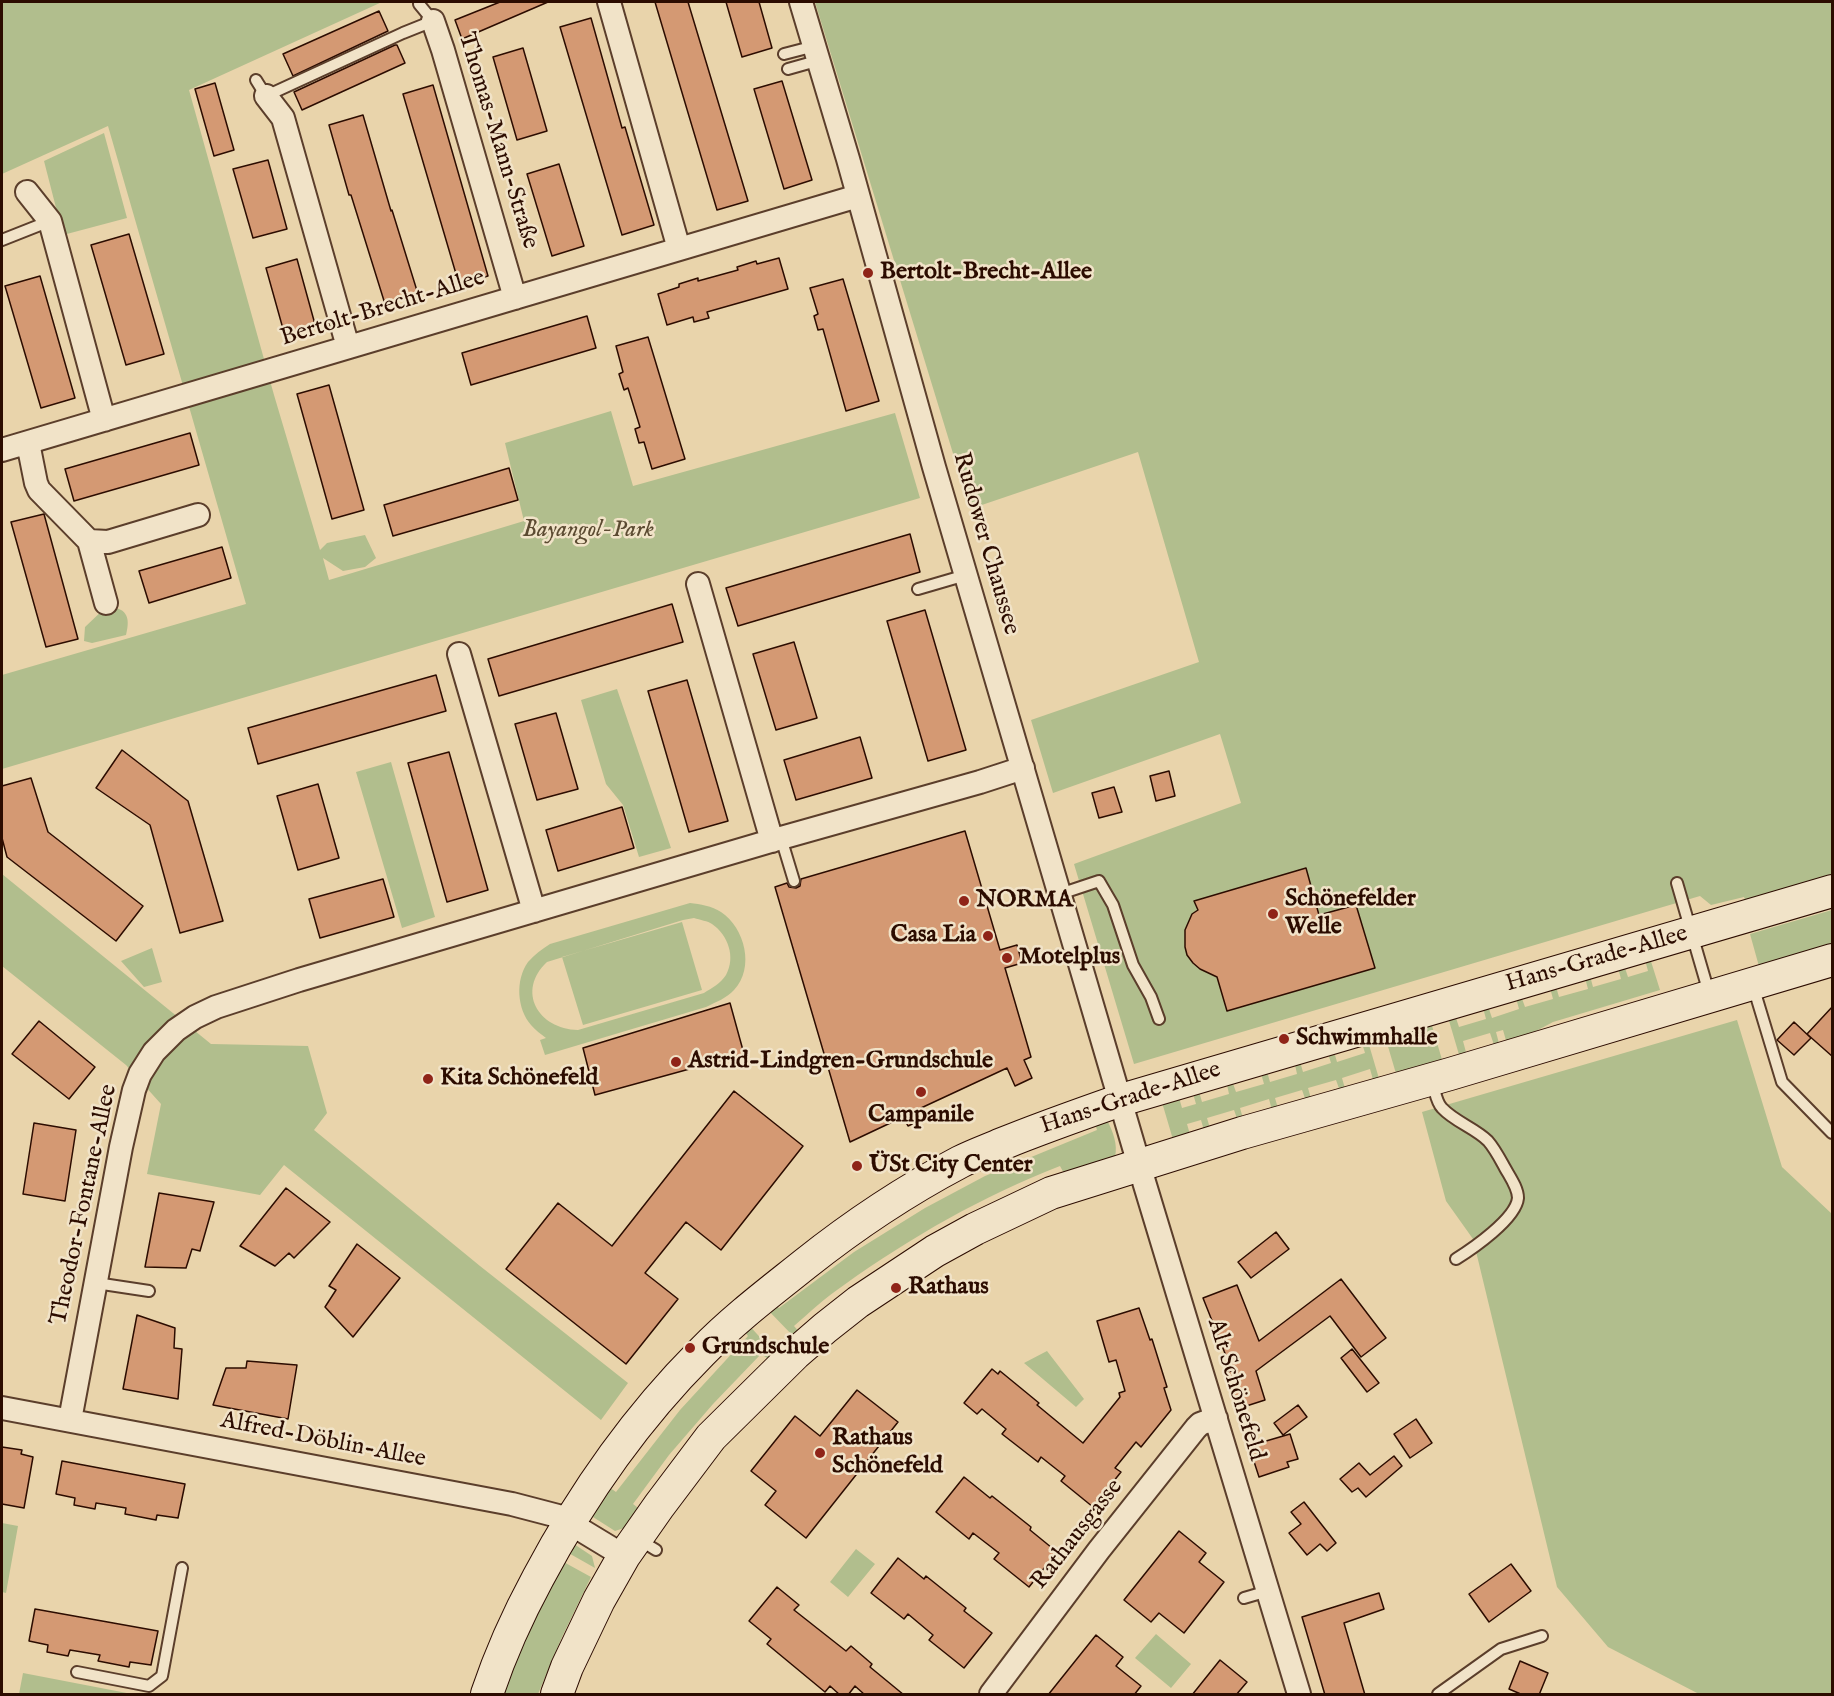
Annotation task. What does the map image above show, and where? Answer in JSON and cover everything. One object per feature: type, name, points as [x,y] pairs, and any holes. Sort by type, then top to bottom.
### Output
[{"type":"street","points":[[609,2],[679,249]]},
{"type":"street","name":"Rudower Chaussee","points":[[801,2],[818,53],[966,575],[1121,1100]]},
{"type":"street","name":"Thomas-Mann-Straße","points":[[426,12],[446,61],[516,298]]},
{"type":"street","points":[[261,88],[283,118],[348,347]]},
{"type":"street","points":[[27,192],[50,221],[104,420]]},
{"type":"street","name":"Bertolt-Brecht-Allee","points":[[2,450],[858,196]]},
{"type":"street","points":[[28,443],[39,490],[89,541],[106,603]]},
{"type":"street","points":[[89,541],[108,542],[198,515]]},
{"type":"street","points":[[698,584],[777,840]]},
{"type":"street","points":[[459,654],[534,911]]},
{"type":"street","name":"Theodor-Fontane-Allee","points":[[70,1420],[134,1090],[140,1074],[154,1052],[176,1030],[195,1017],[216,1007],[534,911],[1023,768]]},
{"type":"street","name":"Hans-Grade-Allee","points":[[487,1695],[525,1603],[569,1522],[642,1419],[701,1352],[751,1306],[829,1245],[893,1200],[962,1161],[1047,1126],[1121,1100],[1833,891]]},
{"type":"street","points":[[556,1695],[599,1600],[639,1548],[711,1437],[795,1354],[858,1302],[906,1268],[975,1229],[1051,1193],[1140,1164],[1752,983],[1830,964]]},
{"type":"street","name":"Alt Schönefeld","points":[[1121,1100],[1299,1695]]},
{"type":"street","name":"Alfred-Döblin-Allee","points":[[2,1408],[512,1504],[558,1516],[639,1548]]},
{"type":"street","name":"Rathausgasse","points":[[991,1695],[1099,1550],[1196,1428],[1216,1418]]},
{"type":"lane","points":[[261,88],[403,33],[426,12]]},
{"type":"lane","points":[[784,54],[818,53]]},
{"type":"lane","points":[[788,69],[818,53]]},
{"type":"lane","points":[[2,240],[50,221]]},
{"type":"lane","points":[[918,589],[966,575]]},
{"type":"lane","points":[[777,840],[794,881]]},
{"type":"lane","points":[[1060,894],[1100,881],[1113,905],[1133,965],[1151,997],[1159,1019]]},
{"type":"lane","points":[[1677,883],[1710,996]]},
{"type":"lane","points":[[1752,983],[1782,1082],[1833,1133]]},
{"type":"lane","points":[[1431,1079],[1442,1108],[1488,1141],[1497,1153],[1516,1188],[1518,1200],[1501,1224],[1480,1244],[1456,1259]]},
{"type":"lane","points":[[96,1283],[149,1291]]},
{"type":"lane","points":[[76,1672],[149,1686],[162,1676],[182,1569]]},
{"type":"lane","points":[[1244,1598],[1268,1591]]},
{"type":"lane","points":[[1438,1695],[1501,1649],[1542,1636]]},
{"type":"green space","name":"Bayangol-Park","points":[[2,2],[382,2],[189,90],[320,550],[327,543],[365,535],[376,558],[365,567],[343,571],[323,558],[329,580],[524,521],[505,443],[611,411],[633,486],[895,413],[920,498],[2,769],[2,675],[246,604],[108,126],[2,174]]},
{"type":"green space","points":[[815,2],[1832,2],[1832,879],[1747,905],[1744,897],[1711,905],[1700,896],[1134,1064],[1074,864],[1241,803],[1220,734],[1053,793],[1031,720],[1199,662],[1138,452],[970,509]]},
{"type":"green space","points":[[104,133],[127,218],[63,235],[44,161]]},
{"type":"green space","points":[[106,607],[113,607],[125,614],[128,623],[126,635],[92,643],[84,641],[85,627]]},
{"type":"green space","points":[[617,689],[671,848],[639,857],[623,805],[606,784],[581,700]]},
{"type":"green space","points":[[391,762],[435,917],[402,928],[356,772]]},
{"type":"green space","points":[[2,874],[211,1044],[308,1046],[327,1113],[314,1130],[628,1383],[601,1420],[284,1165],[260,1195],[147,1174],[161,1104],[126,1065],[2,966]]},
{"type":"green space","points":[[690,903],[714,908],[729,919],[741,938],[745,960],[744,971],[734,990],[725,998],[706,1007],[545,1055],[540,1040],[546,1038],[534,1029],[526,1018],[519,994],[521,977],[528,962],[550,944]],"holes":[[[694,918],[710,923],[718,929],[726,940],[730,954],[726,975],[704,993],[578,1030],[564,1028],[542,1016],[533,996],[533,985],[538,973],[547,962]]]},
{"type":"green space","points":[[1832,910],[1832,949],[1760,970],[1750,934]]},
{"type":"green space","points":[[682,922],[702,990],[583,1025],[562,957]]},
{"type":"green space","points":[[152,948],[162,982],[144,987],[121,961]]},
{"type":"green space","points":[[1649,955],[1660,990],[1553,1022],[1507,1044],[1503,1030],[1496,1032],[1500,1047],[1495,1048],[1490,1033],[1463,1041],[1467,1056],[1460,1058],[1447,1014],[1454,1012],[1459,1027],[1486,1019],[1482,1004],[1487,1003],[1492,1018],[1519,1009],[1515,994],[1520,993],[1525,1007],[1553,999],[1549,984],[1555,983],[1559,997],[1588,989],[1584,974],[1589,972],[1593,987],[1621,979],[1617,964],[1623,962],[1628,977],[1648,971],[1644,956]]},
{"type":"green space","points":[[1430,1019],[1443,1063],[1397,1077],[1384,1033]]},
{"type":"green space","points":[[1737,1020],[1782,1167],[1832,1214],[1832,1694],[1699,1694],[1608,1647],[1557,1587],[1473,1239],[1446,1201],[1422,1112]]},
{"type":"green space","points":[[1367,1038],[1380,1082],[1374,1083],[1370,1069],[1342,1078],[1346,1092],[1341,1094],[1336,1080],[1308,1088],[1312,1102],[1307,1104],[1302,1090],[1275,1098],[1279,1112],[1273,1114],[1269,1099],[1240,1108],[1244,1122],[1239,1124],[1234,1110],[1207,1118],[1211,1132],[1205,1134],[1201,1120],[1187,1124],[1191,1138],[1174,1143],[1161,1099],[1178,1094],[1182,1108],[1196,1104],[1192,1090],[1198,1088],[1202,1102],[1229,1094],[1226,1080],[1231,1078],[1236,1092],[1264,1084],[1260,1070],[1266,1068],[1270,1082],[1297,1074],[1294,1060],[1299,1058],[1303,1072],[1331,1063],[1327,1050],[1333,1048],[1337,1062],[1365,1053],[1361,1040]]},
{"type":"green space","points":[[1094,1120],[1107,1120],[1116,1147],[1115,1157],[1066,1177],[1060,1166],[1003,1190],[921,1234],[831,1294],[794,1326],[801,1334],[796,1339],[765,1307],[771,1301],[779,1308],[854,1252],[925,1208],[985,1176],[1097,1130]]},
{"type":"green space","points":[[747,1323],[776,1355],[770,1360],[761,1354],[713,1404],[669,1455],[633,1504],[642,1511],[627,1527],[615,1531],[593,1517],[591,1515],[606,1485],[616,1492],[680,1410],[748,1336],[742,1328]]},
{"type":"green space","points":[[1047,1351],[1084,1399],[1076,1407],[1024,1363]]},
{"type":"green space","points":[[2,1523],[18,1526],[6,1593],[2,1592]]},
{"type":"green space","points":[[571,1542],[592,1556],[595,1568],[565,1551]]},
{"type":"green space","points":[[856,1549],[875,1564],[848,1597],[830,1582]]},
{"type":"green space","points":[[560,1560],[591,1577],[538,1694],[499,1694]]},
{"type":"green space","points":[[1156,1634],[1191,1664],[1171,1688],[1135,1658]]},
{"type":"green space","points":[[23,1673],[132,1694],[19,1694]]},
{"type":"building","points":[[500,2],[548,2],[462,39],[455,20]]},
{"type":"building","points":[[655,2],[688,2],[748,201],[717,210]]},
{"type":"building","points":[[726,2],[759,2],[772,48],[742,57]]},
{"type":"building","points":[[379,11],[388,31],[293,76],[283,54]]},
{"type":"building","points":[[591,18],[622,128],[625,127],[654,225],[622,235],[560,27]]},
{"type":"building","points":[[395,45],[405,63],[302,110],[294,92]]},
{"type":"building","points":[[523,48],[547,131],[517,140],[493,57]]},
{"type":"building","points":[[782,81],[812,180],[784,189],[754,89]]},
{"type":"building","points":[[215,83],[234,150],[214,156],[195,89]]},
{"type":"building","points":[[433,85],[488,276],[459,284],[403,94]]},
{"type":"building","points":[[363,115],[418,294],[385,304],[351,195],[349,195],[329,125]]},
{"type":"building","points":[[268,160],[287,229],[253,238],[233,169]]},
{"type":"building","points":[[559,164],[584,246],[552,256],[527,174]]},
{"type":"building","points":[[129,234],[164,354],[126,365],[91,245]]},
{"type":"building","points":[[779,258],[788,289],[707,312],[709,318],[694,322],[693,317],[667,325],[658,294],[698,278],[698,281],[738,270],[737,267],[756,261],[757,264]]},
{"type":"building","points":[[297,259],[316,328],[285,336],[266,268]]},
{"type":"building","points":[[40,276],[75,398],[41,408],[5,286]]},
{"type":"building","points":[[843,279],[879,401],[846,411],[823,329],[818,330],[814,316],[818,314],[810,288]]},
{"type":"building","points":[[587,316],[596,348],[471,385],[462,353]]},
{"type":"building","points":[[648,337],[685,459],[652,469],[644,442],[639,443],[635,429],[640,427],[628,388],[624,390],[619,374],[623,372],[616,346]]},
{"type":"building","points":[[329,385],[364,510],[332,519],[297,394]]},
{"type":"building","points":[[190,433],[199,465],[74,501],[65,469]]},
{"type":"building","points":[[509,468],[518,500],[393,536],[384,505]]},
{"type":"building","points":[[44,514],[78,639],[46,647],[11,522]]},
{"type":"building","points":[[910,534],[920,572],[738,626],[726,588]]},
{"type":"building","points":[[222,547],[231,578],[149,603],[139,571]]},
{"type":"building","points":[[672,604],[683,642],[499,696],[488,659]]},
{"type":"building","points":[[925,610],[966,750],[928,761],[887,621]]},
{"type":"building","points":[[794,642],[817,718],[776,730],[753,654]]},
{"type":"building","points":[[436,675],[446,711],[258,764],[248,728]]},
{"type":"building","points":[[687,680],[728,821],[689,832],[648,691]]},
{"type":"building","points":[[556,713],[578,789],[537,800],[515,724]]},
{"type":"building","points":[[860,737],[872,778],[796,800],[784,760]]},
{"type":"building","points":[[122,750],[188,801],[223,921],[180,933],[150,825],[96,788]]},
{"type":"building","points":[[449,752],[488,890],[447,902],[408,763]]},
{"type":"building","points":[[1169,771],[1175,796],[1156,801],[1150,776]]},
{"type":"building","points":[[31,778],[48,832],[143,906],[116,941],[7,857],[2,838],[2,786]]},
{"type":"building","points":[[318,784],[339,858],[298,870],[277,796]]},
{"type":"building","points":[[1114,787],[1122,812],[1099,818],[1092,793]]},
{"type":"building","points":[[622,807],[634,848],[558,871],[546,830]]},
{"type":"building","points":[[965,831],[1000,950],[1017,945],[1022,963],[1005,968],[1031,1057],[1024,1060],[1032,1078],[1015,1086],[1007,1068],[921,1108],[926,1118],[908,1126],[903,1117],[850,1142],[775,887],[787,883],[789,887],[796,888],[800,886],[801,879]]},
{"type":"building","name":"Schönefelder Welle","points":[[1306,868],[1319,915],[1356,905],[1375,968],[1227,1011],[1217,977],[1200,969],[1187,955],[1185,930],[1192,914],[1198,910],[1194,901]]},
{"type":"building","points":[[383,879],[394,917],[320,938],[309,899]]},
{"type":"building","points":[[730,1003],[744,1054],[595,1095],[583,1048]]},
{"type":"building","points":[[1833,1006],[1833,1057],[1807,1034]]},
{"type":"building","points":[[39,1021],[95,1067],[69,1099],[12,1054]]},
{"type":"building","points":[[1794,1022],[1811,1038],[1794,1055],[1777,1040]]},
{"type":"building","points":[[734,1091],[803,1146],[721,1250],[686,1222],[645,1273],[678,1299],[626,1364],[506,1269],[558,1203],[612,1246]]},
{"type":"building","points":[[34,1123],[76,1130],[65,1201],[23,1194]]},
{"type":"building","points":[[286,1188],[330,1222],[294,1258],[289,1253],[275,1266],[240,1246]]},
{"type":"building","points":[[159,1193],[214,1202],[200,1251],[192,1249],[186,1268],[145,1267]]},
{"type":"building","points":[[1276,1232],[1289,1249],[1251,1278],[1238,1262]]},
{"type":"building","points":[[357,1244],[400,1278],[353,1337],[325,1307],[336,1290],[329,1286]]},
{"type":"building","points":[[1341,1279],[1386,1338],[1361,1357],[1330,1316],[1256,1371],[1265,1400],[1237,1409],[1226,1372],[1232,1371],[1203,1298],[1237,1285],[1259,1341]]},
{"type":"building","points":[[1139,1308],[1150,1340],[1152,1339],[1167,1387],[1164,1388],[1171,1410],[1141,1447],[1136,1442],[1115,1468],[1121,1472],[1093,1507],[1061,1481],[1065,1476],[1041,1457],[1038,1462],[1002,1434],[1006,1429],[982,1409],[977,1414],[964,1403],[992,1369],[998,1374],[1000,1371],[1083,1443],[1120,1397],[1119,1393],[1125,1391],[1116,1360],[1109,1362],[1097,1321]]},
{"type":"building","points":[[137,1315],[175,1328],[174,1348],[182,1349],[178,1399],[123,1389]]},
{"type":"building","points":[[1352,1349],[1379,1383],[1367,1392],[1341,1358]]},
{"type":"building","points":[[247,1361],[297,1365],[288,1419],[213,1405],[226,1368],[246,1368]]},
{"type":"building","name":"Rathaus Schönefeld","points":[[857,1390],[898,1422],[806,1538],[765,1505],[776,1491],[751,1471],[795,1416],[820,1436]]},
{"type":"building","points":[[1298,1405],[1307,1417],[1283,1435],[1274,1423]]},
{"type":"building","points":[[1416,1419],[1432,1443],[1410,1458],[1394,1434]]},
{"type":"building","points":[[1290,1434],[1298,1459],[1287,1462],[1289,1467],[1259,1477],[1249,1446]]},
{"type":"building","points":[[2,1447],[22,1450],[21,1454],[33,1457],[24,1508],[2,1504]]},
{"type":"building","points":[[1394,1456],[1402,1466],[1366,1497],[1358,1488],[1352,1492],[1340,1479],[1359,1463],[1370,1475]]},
{"type":"building","points":[[62,1461],[185,1484],[178,1518],[157,1515],[156,1520],[125,1514],[126,1508],[96,1503],[95,1509],[74,1505],[75,1498],[56,1494]]},
{"type":"building","points":[[964,1477],[1031,1527],[1030,1530],[1057,1552],[1029,1587],[994,1559],[999,1553],[973,1533],[969,1539],[936,1512]]},
{"type":"building","points":[[1304,1502],[1336,1543],[1327,1551],[1320,1544],[1307,1555],[1289,1533],[1301,1524],[1291,1512]]},
{"type":"building","points":[[1179,1531],[1206,1553],[1199,1562],[1224,1582],[1184,1633],[1159,1613],[1151,1622],[1124,1600]]},
{"type":"building","points":[[898,1558],[924,1579],[926,1576],[966,1608],[964,1611],[992,1633],[964,1668],[929,1640],[933,1635],[908,1614],[904,1619],[871,1593]]},
{"type":"building","points":[[1511,1564],[1531,1591],[1489,1622],[1469,1594]]},
{"type":"building","points":[[777,1587],[799,1605],[794,1610],[846,1651],[851,1646],[872,1664],[870,1667],[904,1695],[865,1695],[855,1686],[848,1695],[840,1695],[830,1686],[825,1692],[767,1644],[771,1639],[749,1621]]},
{"type":"building","points":[[1379,1593],[1384,1609],[1344,1623],[1365,1695],[1325,1695],[1302,1617]]},
{"type":"building","points":[[35,1609],[158,1631],[151,1665],[130,1662],[129,1667],[98,1661],[100,1655],[70,1650],[68,1656],[47,1652],[48,1645],[29,1641]]},
{"type":"building","points":[[1096,1635],[1123,1657],[1116,1666],[1141,1686],[1134,1695],[1048,1695]]},
{"type":"building","points":[[1220,1660],[1247,1682],[1236,1695],[1192,1695]]},
{"type":"building","points":[[1520,1661],[1548,1673],[1539,1695],[1523,1695],[1509,1689]]},
{"type":"place","name":"Bertolt-Brecht-Allee","points":[[868,273]]},
{"type":"place","name":"NORMA","points":[[964,901]]},
{"type":"place","name":"Schönefelder Welle","points":[[1273,914]]},
{"type":"place","name":"Casa Lia","points":[[988,936]]},
{"type":"place","name":"Motelplus","points":[[1007,958]]},
{"type":"place","name":"Schwimmhalle","points":[[1284,1039]]},
{"type":"place","name":"Astrid-Lindgren-Grundschule","points":[[676,1062]]},
{"type":"place","name":"Kita Schönefeld","points":[[428,1079]]},
{"type":"place","name":"Campanile","points":[[921,1092]]},
{"type":"place","name":"ÜSt City Center","points":[[857,1166]]},
{"type":"place","name":"Rathaus","points":[[896,1288]]},
{"type":"place","name":"Grundschule","points":[[690,1348]]},
{"type":"place","name":"Rathaus Schönefeld","points":[[820,1453]]}]
